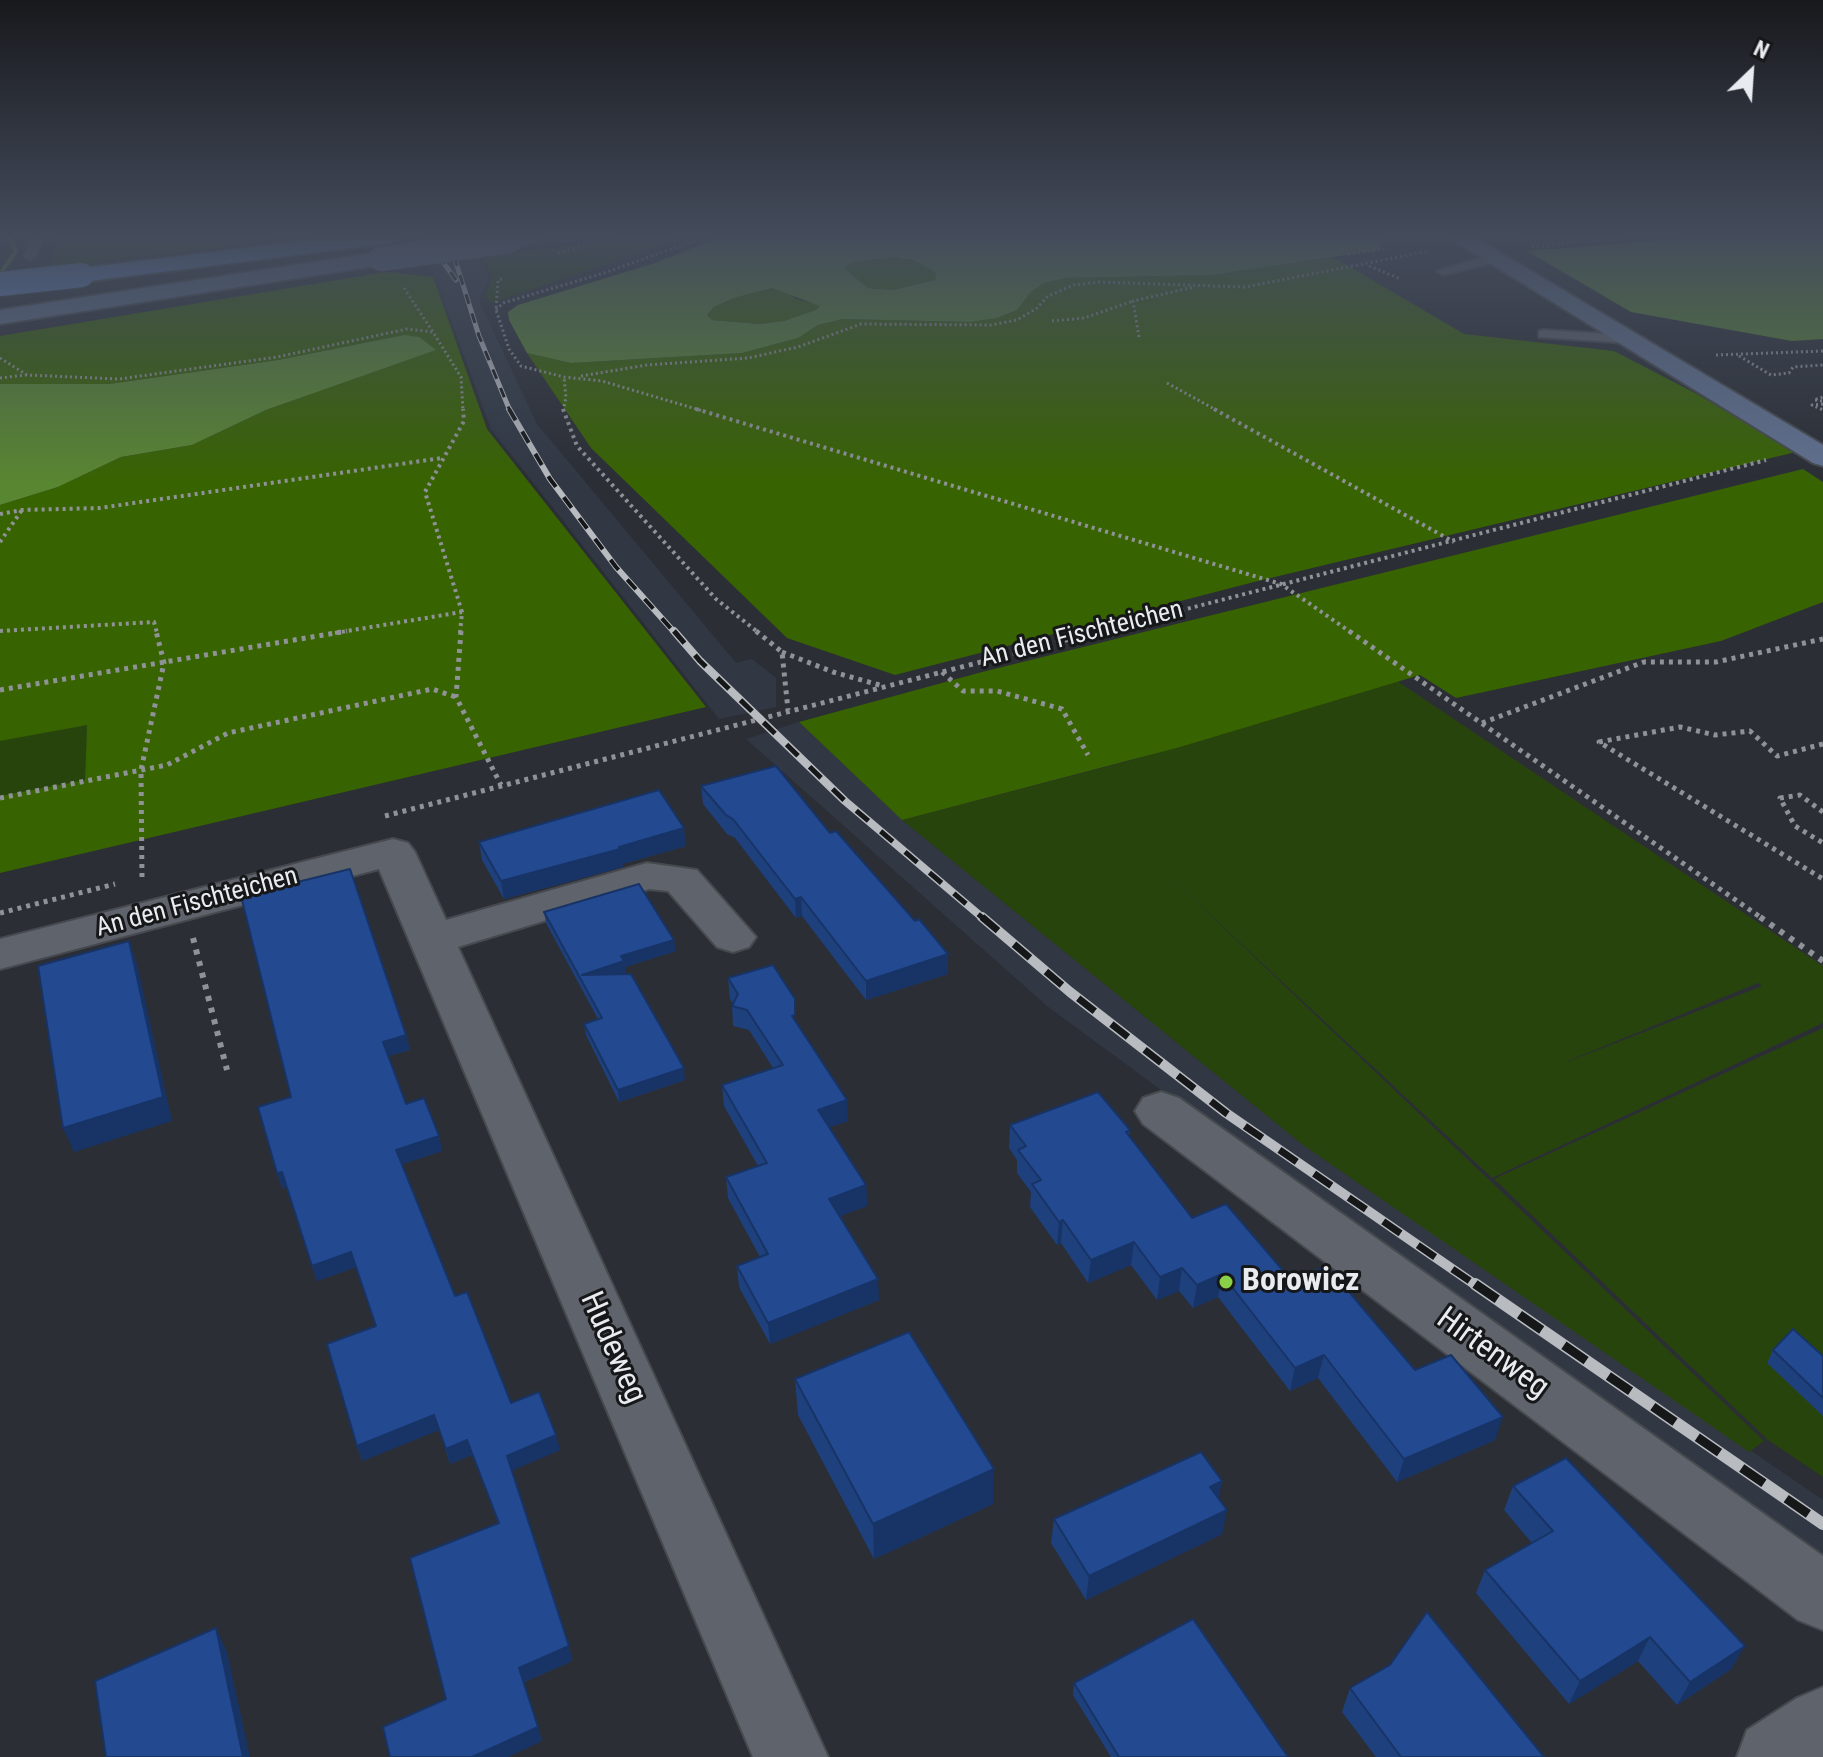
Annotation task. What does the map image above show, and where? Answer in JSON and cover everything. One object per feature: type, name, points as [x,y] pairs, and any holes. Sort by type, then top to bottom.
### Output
[{"type":"main road","points":[[1595,319],[1823,457]]},
{"type":"street","name":"An den Fischteichen","points":[[0,954],[185,906],[396,832]]},
{"type":"street","name":"Hudeweg","points":[[396,832],[433,939],[791,1757]]},
{"type":"street","points":[[433,939],[647,876],[681,879],[733,937]]},
{"type":"street","name":"Hirtenweg","points":[[1161,1111],[1823,1597]]},
{"type":"street","points":[[1774,1757],[1823,1724]]},
{"type":"lane","points":[[1544,334],[1628,339]]},
{"type":"path","points":[[425,319],[461,377],[464,421],[425,492],[462,612],[456,697],[501,785]]},
{"type":"path","points":[[499,319],[509,349],[521,366],[564,377],[618,385],[1281,584],[1823,961]]},
{"type":"path","points":[[564,377],[647,365],[748,358],[798,347],[861,324],[991,325],[1019,319]]},
{"type":"path","points":[[1052,321],[1073,319]]},
{"type":"path","points":[[1136,319],[1139,337]]},
{"type":"path","points":[[0,378],[27,375],[119,379],[277,357],[407,329],[433,332]]},
{"type":"path","points":[[1713,355],[1823,351]]},
{"type":"path","points":[[1738,356],[1771,375],[1789,373],[1793,367],[1823,365]]},
{"type":"path","points":[[0,358],[27,375]]},
{"type":"path","points":[[1742,367],[1757,366]]},
{"type":"path","points":[[564,377],[566,398],[562,413],[577,446],[716,599],[782,652],[833,672],[884,686]]},
{"type":"path","points":[[1167,383],[1455,542]]},
{"type":"path","points":[[1823,401],[1812,405],[1823,410]]},
{"type":"path","points":[[0,514],[22,510],[100,508],[442,458]]},
{"type":"path","name":"An den Fischteichen","points":[[396,832],[501,785],[1767,460]]},
{"type":"path","points":[[0,542],[22,510]]},
{"type":"path","points":[[0,690],[462,612]]},
{"type":"path","points":[[0,631],[154,622],[164,663],[141,770],[142,877]]},
{"type":"path","points":[[1482,723],[1644,662],[1716,662],[1823,639]]},
{"type":"path","points":[[782,652],[788,710]]},
{"type":"path","points":[[941,671],[963,691],[997,691],[1062,709],[1088,755]]},
{"type":"path","points":[[0,798],[167,765],[228,733],[432,689],[456,697]]},
{"type":"path","points":[[1823,744],[1777,756],[1750,731],[1715,735],[1680,727],[1599,742],[1823,879]]},
{"type":"path","points":[[1823,812],[1800,795],[1780,798],[1795,826],[1823,843]]},
{"type":"path","points":[[185,906],[227,1070]]},
{"type":"shaded area","points":[[103,319],[448,319],[487,429],[706,707],[0,873],[0,796],[85,780],[87,725],[0,741],[0,505],[58,487],[121,457],[192,445],[266,410],[435,350],[404,335],[278,360],[109,384],[0,384],[0,336]]},
{"type":"shaded area","points":[[450,319],[487,319],[537,424],[736,663],[752,659],[776,678],[776,707],[719,719],[491,429]]},
{"type":"shaded area","points":[[711,319],[790,319],[760,324]]},
{"type":"shaded area","points":[[711,319],[760,324],[790,319],[991,319],[971,322],[843,319],[818,325],[798,338],[742,353],[571,363],[527,353],[509,320]]},
{"type":"shaded area","points":[[843,319],[971,322],[991,319],[1438,319],[1464,334],[1614,351],[1695,393],[1796,452],[1254,582],[895,675],[787,638],[591,448],[527,353],[571,363],[742,353],[798,338],[818,325]]},
{"type":"shaded area","points":[[1670,319],[1823,319],[1823,339],[1792,341]]},
{"type":"shaded area","points":[[404,335],[419,337],[436,350],[266,410],[192,445],[121,457],[58,487],[0,505],[0,384],[109,384],[278,360]]},
{"type":"shaded area","points":[[1803,469],[1823,482],[1823,602],[1721,641],[1456,698],[1420,675],[1180,747],[902,820],[799,722],[982,672]]},
{"type":"shaded area","points":[[1397,681],[1823,966],[1823,1023],[1492,1178],[1171,878],[1764,1441],[1749,1452],[1303,1145],[902,820],[1129,761]],"holes":[[[1758,983],[1762,986],[1567,1062]]]},
{"type":"shaded area","points":[[799,722],[902,820],[1303,1145],[1823,1500],[1823,1566],[1297,1190],[1047,1006],[746,739]]},
{"type":"shaded area","points":[[87,724],[85,780],[0,796],[0,741]]},
{"type":"shaded area","points":[[1823,1028],[1823,1477],[1768,1440],[1494,1179]]},
{"type":"building","points":[[776,766],[830,833],[836,831],[948,954],[866,981],[801,897],[795,899],[733,819],[701,786]]},
{"type":"building","points":[[659,790],[684,828],[620,849],[501,881],[479,842]]},
{"type":"building","points":[[350,869],[406,1035],[383,1042],[406,1104],[424,1098],[439,1136],[396,1150],[455,1296],[467,1292],[511,1403],[539,1392],[556,1435],[507,1456],[569,1646],[519,1668],[538,1727],[472,1757],[390,1757],[383,1727],[446,1699],[410,1558],[499,1523],[467,1440],[446,1449],[434,1415],[357,1446],[327,1344],[376,1326],[351,1252],[312,1266],[282,1172],[277,1173],[258,1107],[291,1097],[241,896]]},
{"type":"building","points":[[639,884],[674,940],[621,956],[624,961],[582,975],[631,974],[684,1068],[618,1090],[584,1024],[602,1018],[544,912]]},
{"type":"building","points":[[129,941],[163,1097],[63,1128],[38,966]]},
{"type":"building","points":[[773,965],[795,999],[795,1015],[792,1016],[847,1100],[818,1110],[866,1185],[829,1199],[878,1279],[768,1323],[737,1266],[768,1254],[726,1177],[767,1163],[722,1085],[783,1065],[747,1010],[732,1006],[738,994],[728,978]]},
{"type":"building","points":[[1098,1092],[1130,1130],[1126,1132],[1192,1218],[1226,1204],[1292,1281],[1327,1266],[1415,1370],[1451,1355],[1503,1417],[1404,1459],[1324,1355],[1295,1368],[1222,1274],[1197,1285],[1182,1268],[1160,1277],[1134,1242],[1091,1260],[1063,1220],[1059,1222],[1032,1184],[1041,1180],[1018,1150],[1026,1146],[1010,1125]]},
{"type":"building","points":[[1793,1329],[1823,1356],[1823,1398],[1773,1350]]},
{"type":"building","points":[[909,1332],[994,1469],[873,1524],[795,1379]]},
{"type":"building","points":[[1201,1452],[1222,1481],[1210,1487],[1227,1510],[1089,1576],[1054,1519]]},
{"type":"building","points":[[1566,1458],[1745,1646],[1690,1682],[1650,1637],[1580,1681],[1485,1570],[1553,1531],[1513,1486]]},
{"type":"building","points":[[1427,1612],[1544,1757],[1401,1757],[1350,1688],[1390,1665]]},
{"type":"building","points":[[1193,1619],[1288,1757],[1119,1757],[1074,1683]]},
{"type":"building","points":[[216,1628],[243,1757],[106,1757],[95,1681]]},
{"type":"railway","points":[[474,319],[510,410]]},
{"type":"railway","points":[[510,410],[550,479],[616,567],[675,633]]},
{"type":"railway","points":[[674,631],[700,661],[845,801],[984,919]]},
{"type":"railway","points":[[982,917],[1070,992],[1226,1113],[1477,1286]]},
{"type":"railway","points":[[1475,1284],[1823,1524]]},
{"type":"place","name":"Borowicz","points":[[1226,1282]]}]
